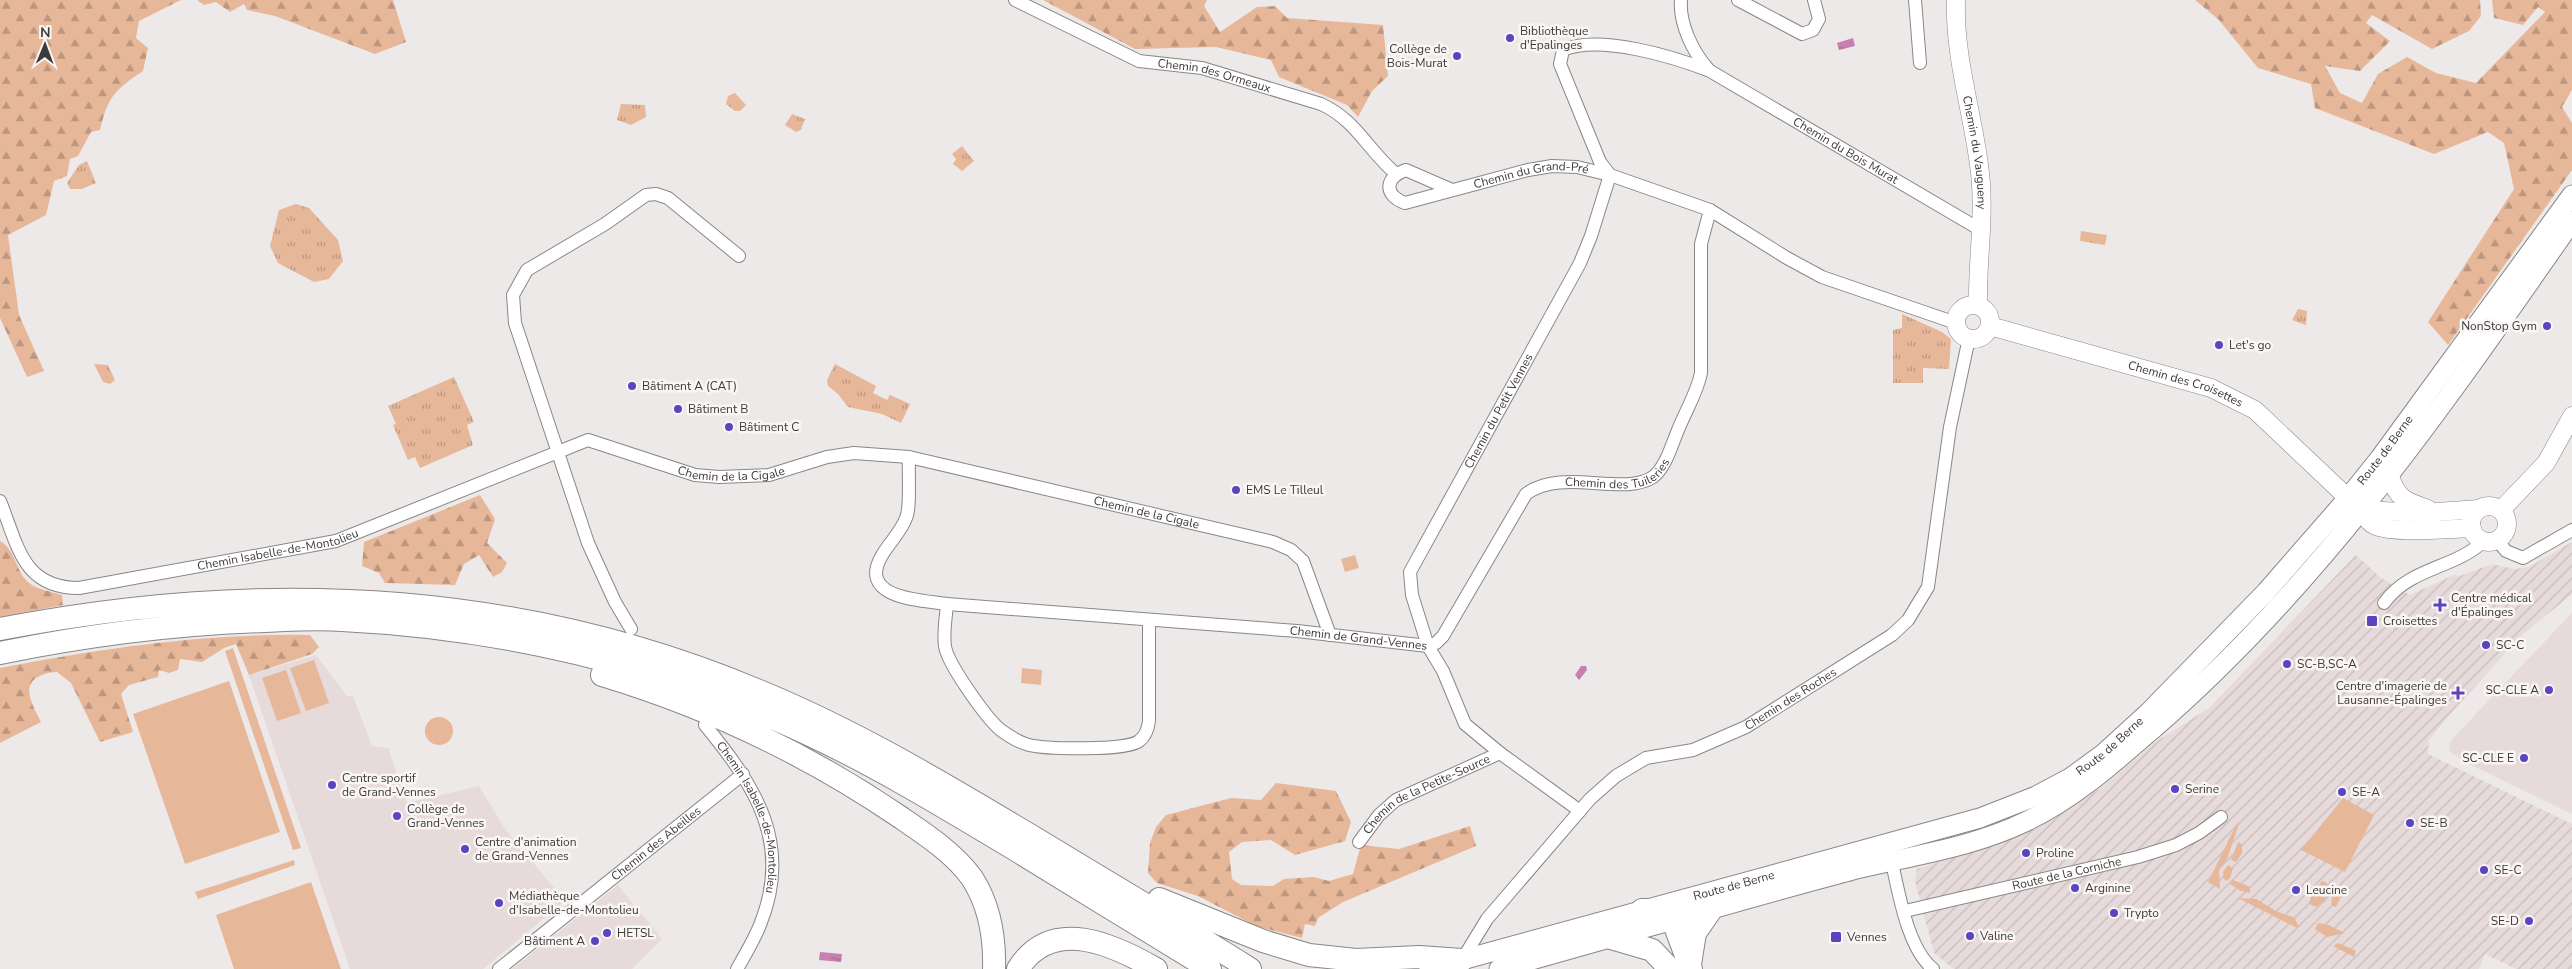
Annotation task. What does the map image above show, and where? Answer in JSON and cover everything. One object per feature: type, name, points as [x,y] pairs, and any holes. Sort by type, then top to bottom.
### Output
[{"type":"highway","points":[[0,629],[105,611],[169,604],[265,598],[447,640],[524,654],[589,671],[690,706],[790,752],[884,806],[933,841],[964,868],[977,887],[989,916],[994,938],[994,969]]},
{"type":"highway","points":[[0,652],[139,630],[341,615],[406,604],[498,616],[597,637],[694,666],[757,689],[848,731],[930,776],[1075,863],[1215,959],[1258,969]]},
{"type":"highway","points":[[341,615],[464,631],[560,649],[656,675],[750,709],[838,749],[898,781],[1215,959],[1250,969]]},
{"type":"highway","points":[[1075,863],[1222,926],[1282,948],[1309,955],[1356,960],[1419,957],[1462,960]]},
{"type":"highway","points":[[1642,910],[1659,910],[1673,921],[1684,968]]},
{"type":"highway","points":[[1684,968],[1695,933],[1711,910]]},
{"type":"highway","points":[[1611,938],[1652,950],[1684,968]]},
{"type":"highway","points":[[1018,969],[1025,959],[1046,944],[1077,939],[1113,947],[1156,969]]},
{"type":"main road","name":"Route de Berne","points":[[1499,969],[2006,830],[2044,812],[2078,790],[2150,732],[2207,680],[2309,574],[2355,504],[2572,195]]},
{"type":"main road","name":"Route de Berne","points":[[1429,969],[2000,811],[2036,796],[2086,766],[2135,726],[2280,576],[2355,504],[2390,474],[2467,371],[2572,221]]},
{"type":"street","name":"Chemin des Ormeaux","points":[[1015,0],[1139,61],[1202,68],[1321,104],[1338,112],[1349,121],[1380,160],[1396,173]]},
{"type":"street","name":"Chemin du Bois Murat","points":[[1681,0],[1688,37],[1696,56],[1710,71]]},
{"type":"street","points":[[1738,0],[1802,34],[1813,30],[1819,19],[1814,0]]},
{"type":"street","points":[[1915,0],[1920,62]]},
{"type":"street","name":"Chemin du Vaugueny","points":[[1956,0],[1955,33],[1983,199],[1978,305]]},
{"type":"street","name":"Chemin du Bois Murat","points":[[1610,175],[1600,162],[1560,64],[1563,50],[1573,46],[1597,45],[1665,54],[1710,71],[1981,230]]},
{"type":"street","name":"Chemin du Grand-Pré","points":[[1396,173],[1390,182],[1389,190],[1395,200],[1405,203],[1528,170],[1552,166],[1577,167],[1610,175]]},
{"type":"street","points":[[1396,173],[1406,170],[1452,190]]},
{"type":"street","points":[[1610,175],[1710,210],[1786,258],[1822,277],[1956,323]]},
{"type":"street","name":"Chemin du Petit Vennes","points":[[1428,646],[1412,595],[1410,572],[1580,263],[1610,175]]},
{"type":"street","points":[[631,629],[595,560],[514,323],[513,295],[527,270],[605,224],[646,195],[656,194],[668,198],[739,256]]},
{"type":"street","name":"Chemin des Tuileries","points":[[1428,646],[1436,643],[1443,636],[1526,494],[1535,487],[1552,482],[1637,483],[1653,477],[1663,464],[1698,388],[1701,373],[1701,244],[1710,210]]},
{"type":"street","points":[[1978,305],[1987,311],[1990,326],[1980,338],[1968,338],[1960,333],[1956,323],[1962,308],[1978,305]]},
{"type":"street","name":"Chemin des Croisettes","points":[[1990,326],[2211,388],[2232,397],[2255,410],[2355,504],[2368,521],[2377,526],[2424,529],[2472,528]]},
{"type":"street","name":"Chemin des Roches","points":[[1462,960],[1479,930],[1580,811],[1616,776],[1646,758],[1693,750],[1746,727],[1892,635],[1908,620],[1928,587],[1950,427],[1968,338]]},
{"type":"street","points":[[2501,510],[2546,463],[2572,416]]},
{"type":"street","name":"Chemin de la Cigale","points":[[558,451],[588,440],[695,475],[719,477],[769,475],[828,456],[854,453],[909,457],[1274,542],[1291,550],[1303,561],[1330,635]]},
{"type":"street","name":"Chemin Isabelle-de-Montolieu","points":[[0,501],[25,564],[35,576],[49,584],[63,588],[79,588],[336,541],[558,451]]},
{"type":"street","name":"Chemin de Grand-Vennes","points":[[909,457],[907,518],[880,558],[876,570],[878,581],[886,591],[899,597],[946,604],[1330,635],[1428,646],[1444,671],[1465,724],[1500,753],[1580,811]]},
{"type":"street","points":[[2390,474],[2394,487],[2401,497],[2438,513]]},
{"type":"street","points":[[2355,504],[2438,513],[2490,506],[2501,510],[2507,520],[2507,528],[2491,540],[2465,555],[2416,575],[2384,603]]},
{"type":"street","points":[[2480,508],[2473,517],[2472,528],[2475,535],[2491,540],[2506,551],[2523,558],[2572,530]]},
{"type":"street","points":[[0,525],[13,534]]},
{"type":"street","points":[[946,604],[944,645],[948,657],[987,716],[1002,731],[1028,745],[1053,748],[1127,746],[1139,742],[1147,732],[1150,721],[1149,620]]},
{"type":"street","name":"Chemin Isabelle-de-Montolieu","points":[[705,725],[743,774],[766,823],[774,856],[768,902],[760,926],[737,969]]},
{"type":"street","name":"Chemin de la Petite-Source","points":[[1359,842],[1379,815],[1396,800],[1500,753]]},
{"type":"street","name":"Chemin des Abeilles","points":[[499,969],[743,774]]},
{"type":"street","name":"Route de la Corniche","points":[[1905,911],[2145,855],[2176,845],[2199,833],[2221,817]]},
{"type":"street","points":[[1887,843],[1918,951],[1933,969]]},
{"type":"shaded area","points":[[2572,542],[2572,594],[2521,636],[2451,713],[2429,740],[2428,754],[2572,824],[2572,969],[2516,969],[2485,954],[2479,969],[1954,969],[1934,953],[1915,881],[1917,869],[1977,849],[2047,820],[2101,788],[2154,743],[2209,708],[2356,555],[2381,578],[2410,595],[2456,574],[2457,577],[2492,564],[2514,569],[2529,567]]},
{"type":"shaded area","points":[[2572,613],[2572,814],[2469,764],[2450,752],[2449,745],[2452,739]]},
{"type":"shaded area","name":"Collège de Grand-Vennes","points":[[316,655],[347,696],[353,696],[372,746],[388,748],[407,803],[479,786],[505,829],[565,901],[483,969],[350,969],[249,675]]},
{"type":"shaded area","name":"HETSL","points":[[618,885],[662,939],[632,969],[512,969]]},
{"type":"green space","points":[[0,0],[181,0],[139,21],[136,38],[148,48],[143,71],[126,83],[114,95],[106,109],[100,130],[91,132],[78,156],[70,159],[67,176],[54,181],[46,215],[8,235],[19,315],[44,371],[27,377],[0,318]]},
{"type":"green space","points":[[197,0],[393,0],[406,42],[375,54],[275,16],[247,10],[244,4],[230,12],[216,2],[204,5]]},
{"type":"green space","points":[[1043,0],[1207,0],[1204,6],[1220,32],[1257,7],[1275,6],[1287,18],[1383,25],[1388,76],[1372,91],[1358,117],[1347,105],[1279,77],[1271,60],[1216,47],[1135,49]]},
{"type":"green space","points":[[2195,0],[2480,0],[2481,16],[2469,31],[2432,49],[2372,15],[2366,23],[2390,41],[2360,71],[2325,66],[2340,93],[2362,103],[2378,74],[2407,57],[2436,73],[2476,83],[2545,12],[2538,7],[2523,25],[2494,18],[2492,0],[2572,0],[2572,90],[2562,107],[2572,123],[2572,170],[2448,345],[2428,322],[2514,189],[2504,143],[2488,132],[2434,154],[2315,108],[2311,84],[2258,68],[2218,19]]},
{"type":"green space","points":[[735,93],[746,105],[740,111],[735,111],[726,104],[728,96]]},
{"type":"green space","points":[[621,104],[645,105],[646,117],[631,125],[617,120]]},
{"type":"green space","points":[[792,114],[805,119],[801,130],[796,132],[785,125]]},
{"type":"green space","points":[[962,146],[974,161],[962,171],[953,164],[956,159],[952,154]]},
{"type":"green space","points":[[87,161],[96,183],[82,189],[70,189],[67,183],[79,165]]},
{"type":"green space","points":[[296,204],[309,208],[338,240],[343,261],[329,279],[314,282],[278,263],[270,246],[279,210]]},
{"type":"green space","points":[[2081,231],[2107,235],[2105,245],[2080,241]]},
{"type":"green space","points":[[2298,309],[2307,311],[2306,325],[2292,320]]},
{"type":"green space","points":[[1902,314],[1942,332],[1951,339],[1949,369],[1923,368],[1923,383],[1893,383],[1893,330],[1902,328]]},
{"type":"green space","points":[[94,364],[108,365],[115,380],[110,384],[103,382]]},
{"type":"green space","points":[[835,364],[876,386],[873,393],[887,400],[890,395],[910,404],[901,423],[882,414],[848,407],[838,394],[828,386],[827,380]]},
{"type":"green space","points":[[454,377],[474,422],[467,425],[473,445],[420,468],[415,457],[408,460],[393,425],[396,424],[388,406]]},
{"type":"green space","points":[[480,495],[495,519],[487,543],[507,563],[502,572],[493,577],[479,555],[464,564],[455,585],[385,583],[379,573],[362,566],[364,542]]},
{"type":"green space","points":[[0,541],[10,550],[26,581],[39,588],[62,595],[63,605],[0,617]]},
{"type":"green space","points":[[1355,555],[1359,568],[1345,572],[1341,559]]},
{"type":"green space","points":[[310,635],[319,647],[312,654],[249,675],[236,644],[224,648],[202,662],[180,659],[178,670],[169,673],[159,670],[158,677],[129,685],[121,694],[133,732],[100,742],[71,683],[57,672],[44,674],[35,679],[29,690],[32,703],[41,722],[0,743],[0,668],[154,643],[232,636]]},
{"type":"green space","points":[[233,648],[301,848],[293,850],[225,651]]},
{"type":"green space","points":[[314,660],[329,703],[306,711],[290,668]]},
{"type":"green space","points":[[1022,668],[1042,670],[1041,685],[1021,683]]},
{"type":"green space","points":[[286,670],[301,713],[277,721],[262,678]]},
{"type":"green space","points":[[229,681],[280,832],[185,864],[133,714]]},
{"type":"green space","points":[[439,717],[449,721],[453,731],[449,741],[439,745],[429,741],[425,731],[429,721]]},
{"type":"green space","points":[[1276,783],[1336,791],[1351,822],[1345,841],[1295,855],[1271,840],[1242,842],[1229,852],[1232,879],[1241,885],[1273,886],[1284,879],[1313,877],[1329,881],[1353,874],[1361,845],[1399,849],[1470,826],[1476,846],[1343,902],[1318,918],[1315,926],[1305,924],[1302,938],[1256,926],[1198,896],[1157,883],[1148,873],[1150,843],[1156,827],[1166,815],[1231,798],[1261,800]]},
{"type":"green space","points":[[2343,798],[2374,815],[2345,872],[2301,850]]},
{"type":"green space","points":[[2237,823],[2239,824],[2227,859],[2219,870],[2220,889],[2208,882]]},
{"type":"green space","points":[[2238,842],[2242,844],[2242,853],[2236,862],[2231,860]]},
{"type":"green space","points":[[294,860],[295,865],[198,899],[195,892]]},
{"type":"green space","points":[[2228,865],[2233,868],[2227,881],[2224,879],[2223,872]]},
{"type":"green space","points":[[2233,880],[2250,887],[2250,893],[2241,891],[2230,884]]},
{"type":"green space","points":[[2322,881],[2327,883],[2325,900],[2316,907],[2309,904],[2312,893]]},
{"type":"green space","points":[[311,882],[341,969],[234,969],[216,915]]},
{"type":"green space","points":[[2340,887],[2344,890],[2336,907],[2331,905],[2333,889]]},
{"type":"green space","points":[[2238,898],[2256,899],[2276,911],[2295,918],[2298,926],[2297,928]]},
{"type":"green space","points":[[2318,923],[2326,924],[2345,933],[2327,937],[2315,929]]},
{"type":"green space","points":[[2338,943],[2356,951],[2354,957],[2333,946]]},
{"type":"water","points":[[1853,38],[1855,46],[1839,50],[1837,43]]},
{"type":"water","points":[[1581,666],[1586,666],[1587,670],[1579,680],[1575,675]]},
{"type":"water","points":[[820,952],[842,954],[841,962],[819,960]]},
{"type":"place","name":"Bibliothèque d'Epalinges","points":[[1510,38]]},
{"type":"place","name":"Collège de Bois-Murat","points":[[1457,56]]},
{"type":"place","name":"NonStop Gym","points":[[2547,326]]},
{"type":"place","name":"Let's go","points":[[2219,345]]},
{"type":"place","name":"Bâtiment A (CAT)","points":[[632,386]]},
{"type":"place","name":"Bâtiment B","points":[[678,409]]},
{"type":"place","name":"Bâtiment C","points":[[729,427]]},
{"type":"place","name":"EMS Le Tilleul","points":[[1236,490]]},
{"type":"place","name":"Centre médical d'Épalinges","points":[[2440,605]]},
{"type":"place","name":"Croisettes","points":[[2372,621]]},
{"type":"place","name":"SC-C","points":[[2486,645]]},
{"type":"place","name":"SC-B,SC-A","points":[[2287,664]]},
{"type":"place","name":"SC-CLE A","points":[[2549,690]]},
{"type":"place","name":"Centre d'imagerie de Lausanne-Épalinges","points":[[2458,693]]},
{"type":"place","name":"SC-CLE E","points":[[2524,758]]},
{"type":"place","name":"Centre sportif de Grand-Vennes","points":[[332,785]]},
{"type":"place","name":"Serine","points":[[2175,789]]},
{"type":"place","name":"SE-A","points":[[2342,792]]},
{"type":"place","name":"Collège de Grand-Vennes","points":[[397,816]]},
{"type":"place","name":"SE-B","points":[[2410,823]]},
{"type":"place","name":"Centre d'animation de Grand-Vennes","points":[[465,849]]},
{"type":"place","name":"Proline","points":[[2026,853]]},
{"type":"place","name":"SE-C","points":[[2484,870]]},
{"type":"place","name":"Arginine","points":[[2075,888]]},
{"type":"place","name":"Leucine","points":[[2296,890]]},
{"type":"place","name":"Médiathèque d'Isabelle-de-Montolieu","points":[[499,903]]},
{"type":"place","name":"Trypto","points":[[2114,913]]},
{"type":"place","name":"SE-D","points":[[2529,921]]},
{"type":"place","name":"HETSL","points":[[607,933]]},
{"type":"place","name":"Valine","points":[[1970,936]]},
{"type":"place","name":"Vennes","points":[[1836,937]]},
{"type":"place","name":"Bâtiment A","points":[[595,941]]}]
